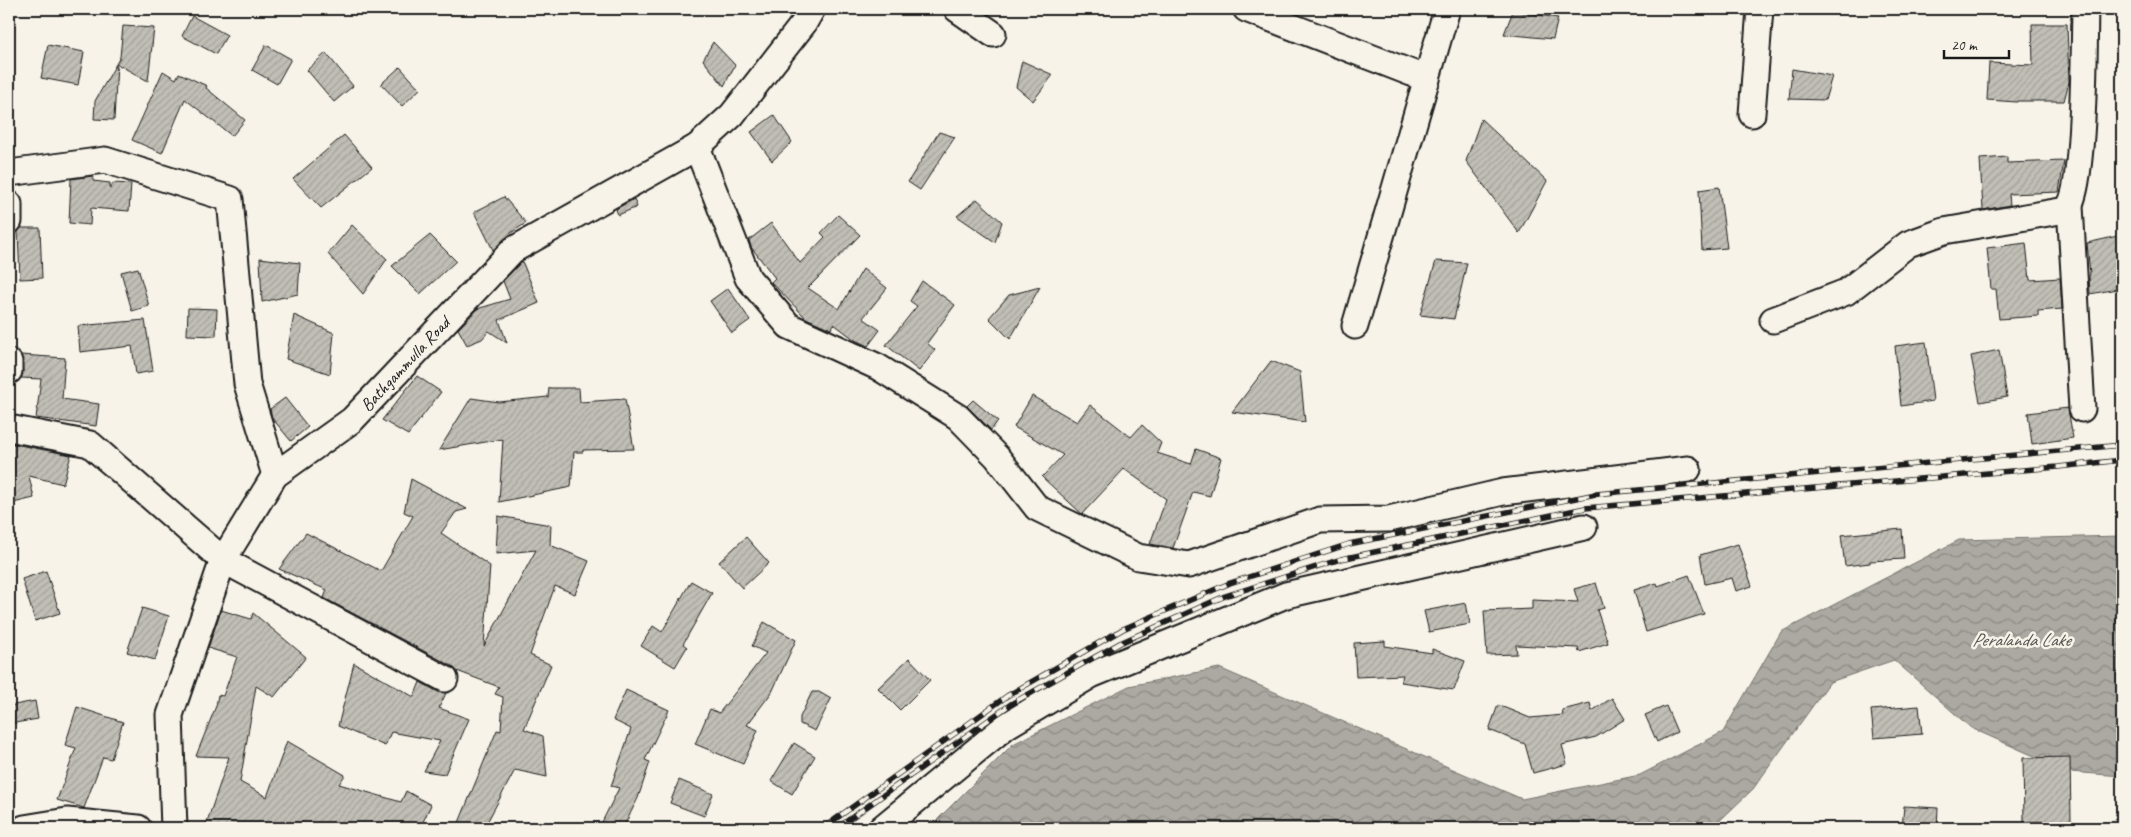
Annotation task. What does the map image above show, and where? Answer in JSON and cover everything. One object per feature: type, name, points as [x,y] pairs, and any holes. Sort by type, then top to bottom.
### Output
[{"type":"street","name":"Bathgammulla Road","points":[[174,828],[170,715],[223,560],[274,475],[352,420],[513,250],[697,147],[732,115],[804,23],[812,9]]},
{"type":"street","points":[[957,9],[993,34]]},
{"type":"street","points":[[1246,9],[1427,79]]},
{"type":"street","points":[[1355,326],[1447,9]]},
{"type":"street","points":[[1752,114],[1760,9]]},
{"type":"street","points":[[2082,409],[2070,206],[2075,188],[2082,136],[2085,9]]},
{"type":"street","points":[[697,147],[748,278],[789,326],[878,367],[958,417],[997,458],[1037,508],[1138,557],[1189,566],[1320,520],[1389,519],[1503,492],[1688,468]]},
{"type":"street","points":[[9,173],[105,160],[230,199],[247,384],[274,475]]},
{"type":"street","points":[[9,204],[9,221]]},
{"type":"street","points":[[1773,320],[1846,292],[1908,244],[1944,231],[2066,210],[2070,206]]},
{"type":"street","points":[[9,362],[9,371]]},
{"type":"street","points":[[9,428],[90,444],[223,560],[445,679]]},
{"type":"street","points":[[882,828],[1006,726],[1091,675],[1286,595],[1584,527]]},
{"type":"street","points":[[24,828],[68,821],[138,828]]},
{"type":"water","name":"Peralanda Lake","points":[[2122,536],[2122,776],[2070,772],[1971,728],[1894,660],[1830,682],[1753,789],[1712,828],[1361,828],[1357,826],[1351,828],[929,828],[1013,744],[1129,686],[1219,668],[1522,799],[1640,775],[1723,732],[1781,632],[1959,540]]},
{"type":"building","points":[[1513,11],[1558,18],[1553,39],[1504,34]]},
{"type":"building","points":[[192,16],[227,35],[216,54],[182,36]]},
{"type":"building","points":[[2032,24],[2067,24],[2069,82],[2064,101],[2017,102],[1987,100],[1989,63],[2033,65]]},
{"type":"building","points":[[123,26],[154,28],[148,81],[117,64],[114,120],[94,119],[95,101],[120,57]]},
{"type":"building","points":[[713,42],[735,65],[724,86],[703,60]]},
{"type":"building","points":[[48,45],[84,52],[78,85],[41,78]]},
{"type":"building","points":[[266,45],[291,59],[277,84],[252,70]]},
{"type":"building","points":[[326,53],[353,86],[334,102],[307,70]]},
{"type":"building","points":[[1022,61],[1053,75],[1033,101],[1016,87]]},
{"type":"building","points":[[400,67],[420,89],[402,106],[381,84]]},
{"type":"building","points":[[1792,69],[1832,76],[1825,100],[1789,99]]},
{"type":"building","points":[[163,71],[176,79],[179,73],[207,86],[206,88],[245,120],[232,136],[185,99],[162,153],[132,140]]},
{"type":"building","points":[[774,115],[792,142],[772,161],[751,132]]},
{"type":"building","points":[[1481,119],[1547,181],[1519,233],[1466,161]]},
{"type":"building","points":[[939,132],[955,137],[920,190],[908,182]]},
{"type":"building","points":[[344,135],[372,167],[321,208],[293,179]]},
{"type":"building","points":[[2007,157],[2007,163],[2064,161],[2059,192],[2009,194],[2010,205],[1983,210],[1980,159]]},
{"type":"building","points":[[93,176],[93,181],[110,183],[110,189],[113,183],[131,184],[129,211],[91,208],[90,225],[69,223],[71,179]]},
{"type":"building","points":[[1719,187],[1727,248],[1702,250],[1699,190]]},
{"type":"building","points":[[504,197],[526,223],[511,233],[493,250],[474,212]]},
{"type":"building","points":[[634,199],[637,207],[618,215],[616,209]]},
{"type":"building","points":[[977,199],[1002,222],[995,242],[957,216]]},
{"type":"building","points":[[838,215],[860,235],[808,288],[839,309],[863,269],[887,288],[863,318],[880,330],[868,346],[855,340],[834,324],[831,329],[806,318],[771,282],[775,278],[751,247],[749,240],[771,223],[800,263],[825,237],[821,233]]},
{"type":"building","points":[[352,225],[387,259],[363,294],[328,254]]},
{"type":"building","points":[[21,228],[40,228],[42,278],[20,279],[18,231]]},
{"type":"building","points":[[430,235],[456,261],[420,294],[392,266]]},
{"type":"building","points":[[2122,235],[2122,288],[2090,294],[2087,243]]},
{"type":"building","points":[[2026,243],[2030,280],[2060,278],[2062,309],[2038,311],[2038,316],[1999,319],[1996,289],[1991,289],[1987,248]]},
{"type":"building","points":[[260,258],[300,263],[298,294],[262,302]]},
{"type":"building","points":[[522,261],[539,303],[499,320],[507,343],[489,331],[482,339],[467,345],[458,329],[477,309],[510,299],[503,281]]},
{"type":"building","points":[[1436,261],[1467,263],[1454,319],[1420,315]]},
{"type":"building","points":[[138,268],[149,306],[132,311],[121,272]]},
{"type":"building","points":[[922,281],[955,305],[927,343],[935,350],[919,371],[886,345],[917,306],[910,301]]},
{"type":"building","points":[[1040,287],[1010,339],[989,318],[1009,295]]},
{"type":"building","points":[[728,288],[750,320],[732,333],[710,301]]},
{"type":"building","points":[[188,308],[217,309],[216,336],[187,335]]},
{"type":"building","points":[[294,315],[334,333],[330,374],[286,359]]},
{"type":"building","points":[[145,320],[153,371],[136,374],[132,346],[80,352],[78,326]]},
{"type":"building","points":[[1926,342],[1933,401],[1901,406],[1895,346]]},
{"type":"building","points":[[1999,350],[2007,397],[1980,402],[1971,356]]},
{"type":"building","points":[[21,355],[65,358],[62,399],[99,404],[96,426],[36,418],[41,379],[21,378],[23,371]]},
{"type":"building","points":[[1271,361],[1300,372],[1305,422],[1232,412]]},
{"type":"building","points":[[417,376],[441,392],[408,435],[382,420]]},
{"type":"building","points":[[549,388],[579,388],[580,402],[625,399],[634,449],[583,450],[583,452],[574,452],[571,487],[499,502],[503,439],[439,450],[471,398],[499,402],[548,397]]},
{"type":"building","points":[[1032,396],[1077,422],[1090,405],[1131,437],[1142,425],[1161,443],[1157,453],[1191,464],[1196,449],[1221,458],[1210,496],[1193,492],[1173,548],[1150,544],[1166,499],[1124,469],[1082,514],[1042,477],[1063,455],[1014,427]]},
{"type":"building","points":[[285,398],[308,427],[291,441],[272,418],[270,409]]},
{"type":"building","points":[[973,400],[998,421],[991,430],[967,406]]},
{"type":"building","points":[[2068,408],[2073,438],[2032,444],[2028,413]]},
{"type":"building","points":[[9,443],[71,455],[63,484],[29,476],[34,498],[9,504]]},
{"type":"building","points":[[411,479],[467,509],[456,512],[441,533],[490,566],[484,646],[536,550],[496,554],[498,516],[551,525],[550,545],[589,561],[575,594],[555,586],[530,655],[551,665],[524,729],[543,736],[547,777],[515,770],[484,828],[458,825],[497,730],[501,731],[503,697],[495,694],[499,687],[457,671],[452,666],[324,598],[327,590],[279,569],[306,533],[381,571],[413,516],[404,512]]},
{"type":"building","points":[[1902,529],[1904,559],[1870,561],[1870,563],[1845,566],[1841,535]]},
{"type":"building","points":[[746,537],[769,563],[742,588],[719,562]]},
{"type":"building","points":[[1738,544],[1752,586],[1736,591],[1732,578],[1705,584],[1700,555]]},
{"type":"building","points":[[46,571],[60,613],[35,621],[22,579]]},
{"type":"building","points":[[1689,575],[1704,614],[1646,632],[1634,590],[1657,583],[1658,586]]},
{"type":"building","points":[[691,581],[712,593],[683,644],[687,647],[675,667],[641,646],[653,626],[662,632]]},
{"type":"building","points":[[1596,583],[1604,608],[1597,610],[1608,643],[1579,652],[1578,648],[1516,645],[1517,654],[1487,655],[1484,611],[1532,609],[1532,600],[1578,602],[1574,589]]},
{"type":"building","points":[[1466,603],[1470,624],[1429,632],[1424,611]]},
{"type":"building","points":[[142,608],[169,616],[155,660],[127,652]]},
{"type":"building","points":[[221,610],[251,619],[253,613],[306,657],[274,697],[256,686],[240,782],[267,797],[287,741],[345,775],[339,784],[401,802],[406,791],[431,805],[420,828],[205,828],[229,757],[196,756],[216,706],[218,695],[223,696],[237,657],[208,648]]},
{"type":"building","points":[[764,622],[796,640],[772,692],[747,725],[758,730],[743,764],[695,744],[710,709],[719,713],[766,653],[752,646]]},
{"type":"building","points":[[1385,641],[1385,646],[1432,653],[1432,649],[1465,661],[1454,690],[1401,682],[1403,675],[1356,677],[1354,643]]},
{"type":"building","points":[[909,658],[930,680],[900,710],[878,688]]},
{"type":"building","points":[[354,663],[414,697],[420,682],[438,692],[446,693],[439,708],[469,719],[445,774],[424,771],[440,741],[391,732],[385,746],[338,726]]},
{"type":"building","points":[[626,690],[669,710],[645,760],[650,762],[638,798],[623,828],[599,828],[619,788],[611,786],[631,729],[613,720]]},
{"type":"building","points":[[812,692],[819,692],[831,699],[815,731],[800,724],[800,717]]},
{"type":"building","points":[[1612,698],[1625,719],[1596,737],[1562,745],[1567,764],[1533,773],[1525,744],[1489,730],[1498,705],[1530,718],[1563,715],[1562,710],[1590,703],[1592,711]]},
{"type":"building","points":[[35,701],[38,719],[9,724],[9,706]]},
{"type":"building","points":[[1666,706],[1677,732],[1657,742],[1645,715]]},
{"type":"building","points":[[1919,706],[1922,734],[1874,738],[1871,710]]},
{"type":"building","points":[[77,707],[123,722],[111,759],[103,757],[84,808],[57,800],[76,748],[65,745]]},
{"type":"building","points":[[794,743],[815,756],[792,794],[771,781]]},
{"type":"building","points":[[2070,757],[2071,821],[2024,822],[2023,758]]},
{"type":"building","points":[[679,780],[713,794],[704,816],[670,803]]},
{"type":"building","points":[[1904,806],[1938,808],[1937,828],[1902,828]]},
{"type":"railway","points":[[823,828],[1007,696],[1123,629],[1230,583],[1349,544],[1596,494],[2122,445]]},
{"type":"railway","points":[[837,828],[1011,704],[1120,643],[1225,596],[1341,559],[1585,508],[2122,460]]}]
